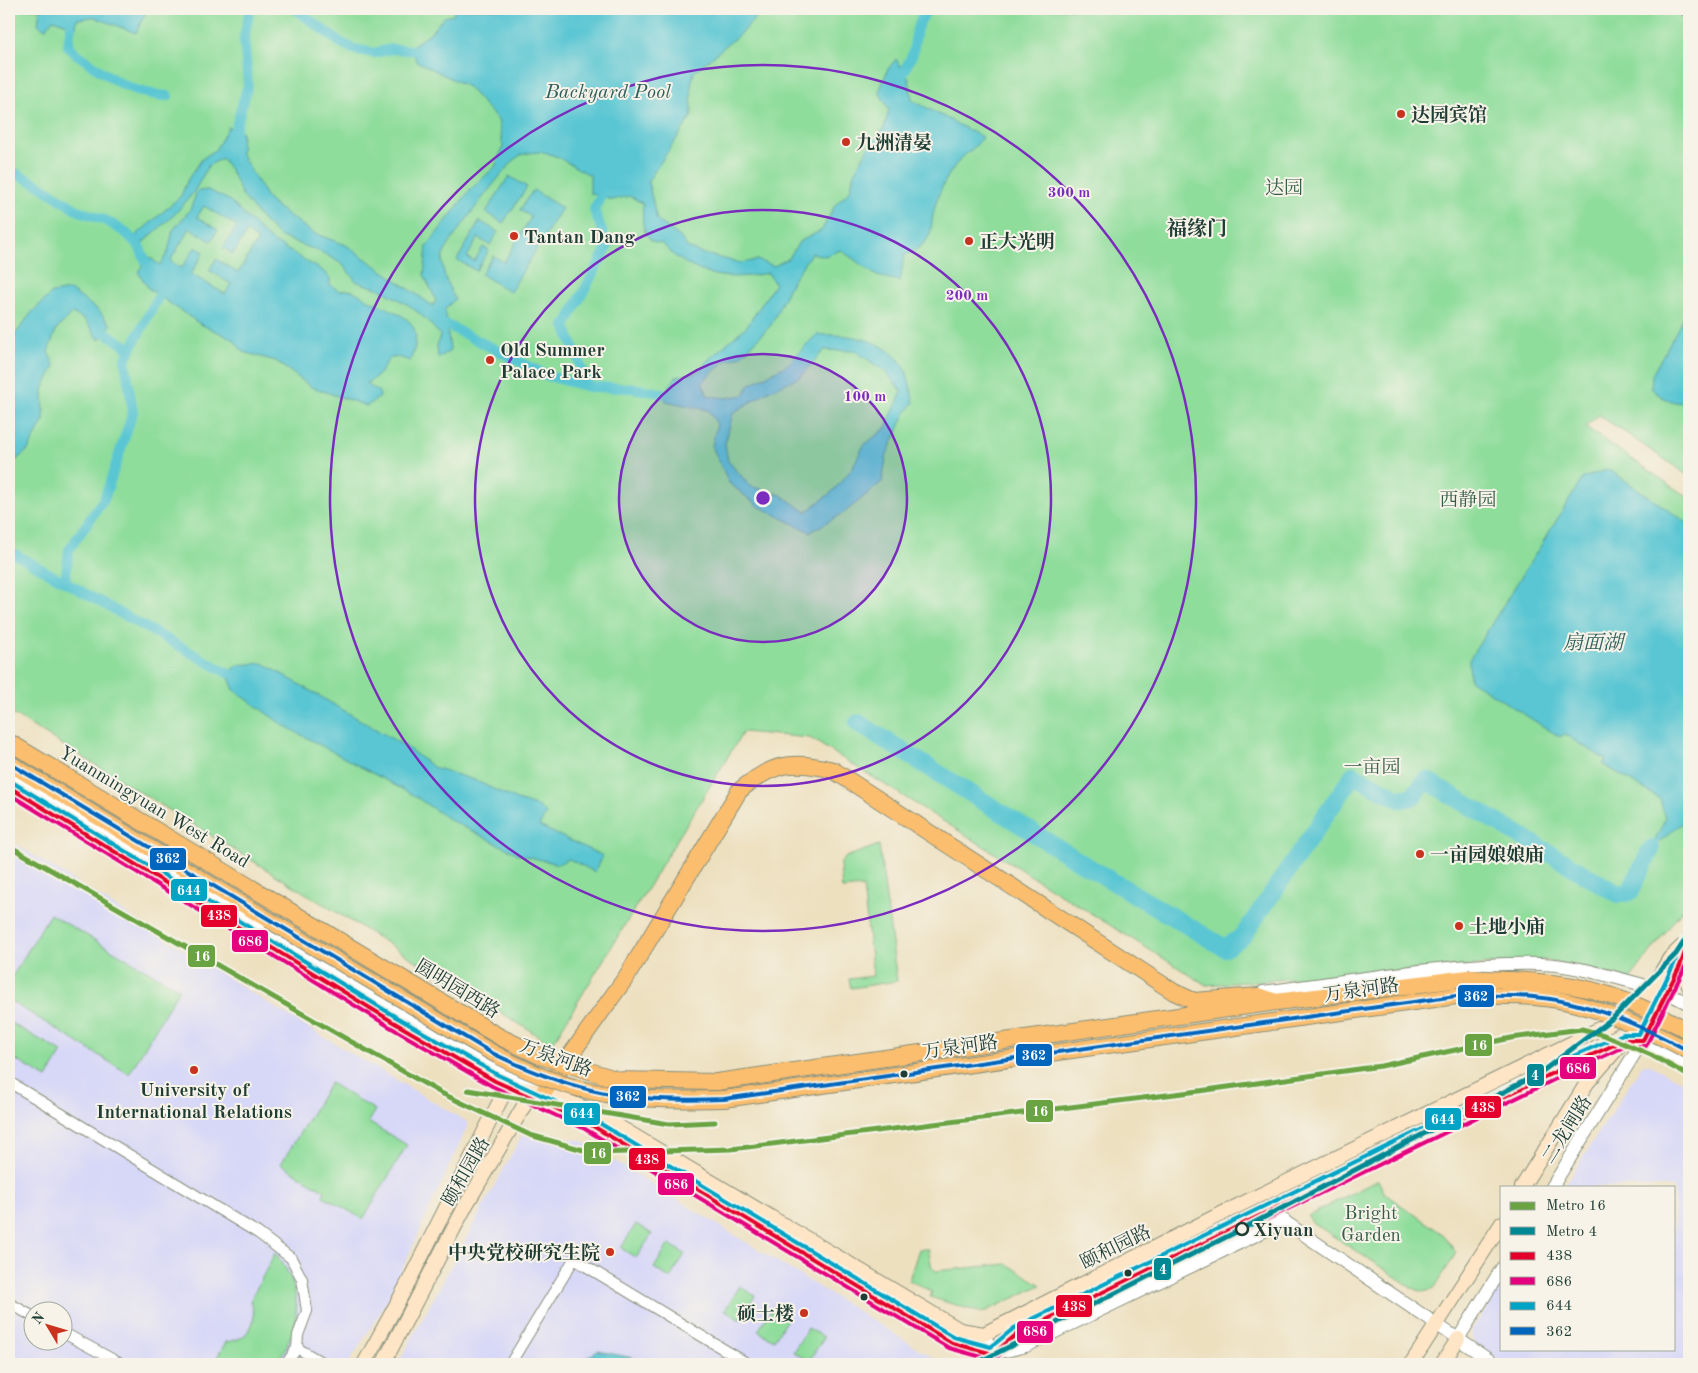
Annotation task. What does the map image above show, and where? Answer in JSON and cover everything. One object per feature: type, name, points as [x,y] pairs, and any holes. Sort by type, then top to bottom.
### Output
[{"type":"highway","name":"Yuanmingyuan West Road","points":[[9,742],[280,906]]},
{"type":"highway","name":"Yuanmingyuan West Road","points":[[9,763],[269,920]]},
{"type":"highway","points":[[537,1095],[627,976],[739,791],[772,768],[800,763],[833,770],[1180,995],[1194,1001],[1259,996],[1276,1002]]},
{"type":"highway","name":"圆明园西路","points":[[280,906],[500,1037],[540,1056],[619,1080],[717,1082]]},
{"type":"highway","name":"万泉河路","points":[[269,920],[490,1052],[533,1074],[580,1089],[648,1100],[724,1099],[1456,996],[1512,996],[1567,1002],[1636,1024],[1688,1057]]},
{"type":"highway","name":"万泉河路","points":[[717,1082],[1276,1002],[1468,978],[1562,984],[1611,997],[1664,1018],[1689,1032]]},
{"type":"main road","name":"颐和园路","points":[[1643,1040],[1654,1015],[1682,965],[1689,940]]},
{"type":"main road","name":"颐和园路","points":[[984,1334],[1100,1274],[1566,1046],[1638,1008],[1670,958],[1689,940]]},
{"type":"main road","points":[[1682,965],[1689,986]]},
{"type":"main road","name":"二龙闸路","points":[[1523,1186],[1587,1084],[1625,1040],[1638,1008]]},
{"type":"main road","name":"颐和园路","points":[[991,1359],[1017,1334],[1625,1040]]},
{"type":"main road","points":[[507,1087],[594,1112],[960,1330],[984,1334]]},
{"type":"main road","name":"颐和园路","points":[[364,1364],[406,1287],[507,1087]]},
{"type":"main road","points":[[537,1095],[588,1123],[952,1342],[991,1359]]},
{"type":"main road","name":"颐和园路","points":[[383,1364],[466,1205],[537,1095]]},
{"type":"main road","points":[[1410,1364],[1500,1226]]},
{"type":"main road","points":[[1442,1364],[1458,1339]]},
{"type":"street","points":[[1684,9],[1689,14]]},
{"type":"street","points":[[9,774],[520,1082],[537,1095]]},
{"type":"street","points":[[9,788],[314,974],[507,1087]]},
{"type":"street","points":[[1263,992],[1441,970],[1541,964],[1588,970],[1651,988]]},
{"type":"street","points":[[1638,1008],[1666,992],[1689,1004]]},
{"type":"street","points":[[1638,1008],[1689,1032]]},
{"type":"street","points":[[1625,1040],[1643,1040]]},
{"type":"street","name":"万泉河路","points":[[1643,1040],[1688,1057]]},
{"type":"street","name":"二龙闸路","points":[[1553,1186],[1643,1040]]},
{"type":"street","points":[[9,1082],[249,1227],[291,1258],[302,1279],[307,1311],[298,1335],[297,1348],[286,1364]]},
{"type":"street","points":[[1270,1211],[1495,1364]]},
{"type":"street","points":[[984,1334],[991,1359],[1026,1346],[1285,1221]]},
{"type":"street","points":[[510,1364],[574,1259],[748,1364]]},
{"type":"street","points":[[1458,1339],[1500,1271]]},
{"type":"street","points":[[9,1303],[22,1310]]},
{"type":"street","points":[[72,1337],[121,1364]]},
{"type":"street","points":[[297,1348],[325,1364]]},
{"type":"shaded area","name":"University of International Relations","points":[[9,840],[290,1017],[469,1123],[388,1300],[348,1364],[9,1364]]},
{"type":"shaded area","points":[[1648,1064],[1689,1085],[1689,1364],[1506,1364],[1474,1343],[1470,1333],[1500,1287],[1500,1350],[1676,1350],[1676,1186],[1565,1186],[1642,1065]]},
{"type":"shaded area","name":"中央党校研究生院","points":[[522,1135],[581,1140],[943,1364],[398,1364]]},
{"type":"green space","points":[[9,9],[1684,9],[1689,14],[1689,476],[1599,415],[1585,427],[1689,498],[1689,901],[1630,979],[1546,960],[1206,985],[810,738],[743,732],[552,1044],[9,712]]},
{"type":"green space","points":[[879,845],[897,981],[851,988],[849,979],[873,976],[863,887],[842,889],[840,864],[846,857]]},
{"type":"green space","points":[[50,914],[179,989],[129,1074],[9,1000],[9,982]]},
{"type":"green space","points":[[9,1022],[62,1052],[47,1078],[9,1056]]},
{"type":"green space","points":[[330,1083],[375,1110],[368,1122],[407,1145],[363,1219],[323,1196],[325,1191],[281,1164]]},
{"type":"green space","name":"Bright Garden","points":[[1378,1180],[1385,1194],[1444,1235],[1456,1253],[1434,1289],[1423,1292],[1416,1290],[1313,1223],[1308,1216]]},
{"type":"green space","points":[[636,1224],[652,1234],[636,1258],[621,1248]]},
{"type":"green space","points":[[669,1244],[685,1254],[670,1278],[654,1268]]},
{"type":"green space","points":[[919,1249],[928,1249],[932,1268],[936,1271],[1007,1264],[1041,1285],[982,1313],[930,1297],[932,1292],[909,1280]]},
{"type":"green space","points":[[275,1253],[285,1267],[295,1294],[295,1322],[285,1350],[276,1364],[213,1364],[226,1342],[241,1338],[250,1328],[254,1316],[250,1301]]},
{"type":"green space","points":[[740,1286],[755,1296],[740,1320],[725,1310]]},
{"type":"green space","points":[[773,1307],[789,1316],[774,1340],[758,1331]]},
{"type":"green space","points":[[808,1328],[824,1337],[809,1361],[793,1352]]},
{"type":"water","points":[[40,9],[147,9],[136,33],[94,17],[77,19],[76,27],[53,19],[45,29],[38,24]]},
{"type":"water","name":"Backyard Pool","points":[[455,9],[764,9],[741,33],[694,72],[691,85],[692,116],[648,181],[657,220],[680,237],[687,247],[700,253],[741,263],[757,260],[774,266],[789,258],[799,242],[822,230],[835,205],[850,191],[854,173],[868,148],[884,128],[889,110],[879,92],[888,69],[896,59],[909,79],[912,100],[982,137],[976,146],[958,162],[946,180],[937,200],[928,238],[916,250],[904,256],[900,281],[877,276],[841,250],[825,256],[811,253],[791,283],[771,325],[741,356],[724,362],[702,382],[708,396],[726,398],[744,395],[749,385],[787,365],[816,335],[840,335],[864,339],[885,348],[903,365],[914,402],[905,414],[887,454],[882,482],[845,512],[810,532],[758,506],[729,483],[712,446],[717,424],[708,410],[666,401],[664,394],[676,377],[697,372],[747,326],[775,284],[768,273],[742,277],[720,276],[699,270],[674,256],[666,247],[654,242],[647,235],[643,220],[643,204],[630,196],[612,200],[590,193],[590,175],[546,153],[524,154],[513,161],[478,203],[447,248],[442,261],[448,284],[455,299],[445,309],[450,351],[438,358],[437,346],[440,335],[428,321],[410,306],[380,289],[357,282],[342,264],[323,253],[279,236],[264,222],[242,195],[231,171],[222,158],[208,166],[194,192],[174,215],[139,246],[132,239],[181,196],[188,179],[202,159],[216,149],[228,127],[242,132],[241,154],[269,201],[313,233],[346,245],[433,306],[436,300],[424,275],[427,246],[470,190],[495,167],[503,147],[498,120],[468,87],[416,61],[412,46],[430,33],[444,17],[453,15]],"holes":[[[824,350],[855,351],[886,372],[902,392],[885,429],[864,445],[851,470],[832,492],[806,512],[781,495],[750,486],[728,461],[725,444],[733,413],[768,391],[800,377]]]},
{"type":"water","points":[[509,176],[527,187],[503,223],[486,212]]},
{"type":"water","points":[[208,190],[229,200],[269,239],[323,271],[330,278],[330,285],[340,291],[349,290],[357,293],[401,315],[408,321],[416,336],[415,347],[410,361],[396,357],[392,358],[377,376],[366,383],[379,392],[380,397],[367,406],[311,387],[276,361],[243,352],[233,339],[200,324],[149,289],[138,272],[149,257],[160,265],[168,252],[173,230],[190,210],[197,191]],"holes":[[[204,206],[237,226],[223,248],[233,254],[247,232],[258,240],[238,273],[216,259],[209,270],[231,284],[225,294],[191,274],[204,252],[195,247],[182,268],[170,261],[190,228],[211,241],[218,230],[197,217]]]},
{"type":"water","points":[[533,190],[562,208],[510,292],[481,274],[493,256],[504,262],[531,217],[520,210]]},
{"type":"water","points":[[480,221],[498,232],[490,245],[478,238],[467,257],[474,261],[483,247],[489,250],[476,271],[457,260]]},
{"type":"water","points":[[70,290],[98,310],[111,325],[99,340],[85,320],[72,313],[56,330],[48,352],[55,366],[43,389],[44,420],[28,450],[9,466],[9,343],[32,312],[52,293]]},
{"type":"water","points":[[1689,308],[1689,403],[1683,403],[1664,398],[1651,388],[1652,375]]},
{"type":"water","name":"扇面湖","points":[[1608,469],[1689,524],[1689,817],[1651,849],[1665,819],[1660,799],[1603,764],[1606,760],[1564,734],[1560,737],[1470,680],[1469,660],[1583,478]]},
{"type":"water","points":[[263,663],[406,747],[433,767],[474,780],[517,800],[539,807],[546,814],[539,826],[603,856],[595,872],[569,859],[558,864],[518,854],[450,820],[413,795],[283,725],[234,690],[227,673],[238,665]]},
{"type":"water","points":[[598,1351],[633,1358],[642,1364],[622,1364],[608,1360],[594,1364],[583,1364],[589,1356]]},
{"type":"waterway","points":[[233,137],[248,85],[244,38],[250,9]]},
{"type":"waterway","points":[[295,9],[338,41],[353,49],[374,53],[392,49],[425,51]]},
{"type":"waterway","points":[[899,82],[913,53],[917,28],[927,9]]},
{"type":"waterway","points":[[71,26],[68,46],[75,53],[118,82],[141,92],[168,96]]},
{"type":"waterway","points":[[9,170],[39,185],[77,210],[107,221],[126,233],[139,246],[151,273]]},
{"type":"waterway","points":[[589,387],[565,326],[608,246],[594,210],[606,185]]},
{"type":"waterway","points":[[9,551],[65,582],[69,550],[105,497],[133,412],[125,360],[164,286]]},
{"type":"waterway","points":[[439,321],[548,376],[589,387],[632,388],[678,396]]},
{"type":"waterway","points":[[105,332],[130,349]]},
{"type":"waterway","points":[[65,582],[227,673]]},
{"type":"waterway","points":[[858,723],[1080,862],[1225,948],[1243,936],[1353,775],[1400,799],[1412,797],[1426,780],[1618,894],[1630,892],[1651,849]]},
{"type":"metro line","name":"16","points":[[9,846],[441,1093],[530,1135],[594,1153],[731,1149],[1199,1091],[1381,1066],[1511,1038],[1582,1029],[1604,1035],[1651,1055],[1689,1076]]},
{"type":"metro line","name":"4","points":[[975,1364],[1242,1229],[1540,1073],[1614,1017],[1676,954],[1689,934]]},
{"type":"metro line","name":"16","points":[[468,1090],[669,1124],[715,1122]]},
{"type":"transit line","name":"362","points":[[9,763],[490,1052],[549,1078],[604,1093],[659,1099],[724,1099],[1456,996],[1531,997],[1556,1000],[1591,1008],[1624,1020],[1689,1051]]},
{"type":"transit line","name":"644","points":[[12,782],[396,1017],[498,1075],[591,1118],[954,1337],[991,1347],[1014,1328],[1562,1061],[1623,1034],[1639,1034],[1674,964],[1683,939]]},
{"type":"transit line","name":"438","points":[[9,787],[393,1022],[495,1081],[588,1123],[952,1343],[993,1354],[1017,1334],[1565,1067],[1625,1040],[1643,1040],[1680,966],[1689,941]]},
{"type":"transit line","name":"686","points":[[9,794],[390,1027],[492,1086],[585,1129],[949,1348],[993,1360],[1020,1339],[1568,1073],[1626,1046],[1646,1046],[1689,959]]},
{"type":"place","name":"达园宾馆","points":[[1401,114]]},
{"type":"place","name":"九洲清晏","points":[[846,142]]},
{"type":"place","name":"Tantan Dang","points":[[514,236]]},
{"type":"place","name":"正大光明","points":[[969,241]]},
{"type":"place","name":"Old Summer Palace Park","points":[[490,360]]},
{"type":"place","name":"一亩园娘娘庙","points":[[1420,854]]},
{"type":"place","name":"土地小庙","points":[[1459,926]]},
{"type":"place","name":"University of International Relations","points":[[194,1070]]},
{"type":"place","name":"Xiyuan","points":[[1242,1229]]},
{"type":"place","name":"中央党校研究生院","points":[[610,1252]]},
{"type":"place","name":"硕士楼","points":[[804,1313]]},
{"type":"district","name":"福缘门","points":[[1197,228]]},
{"type":"park label","name":"达园","points":[[1284,187]]},
{"type":"park label","name":"西静园","points":[[1468,499]]},
{"type":"park label","name":"一亩园","points":[[1372,766]]}]
